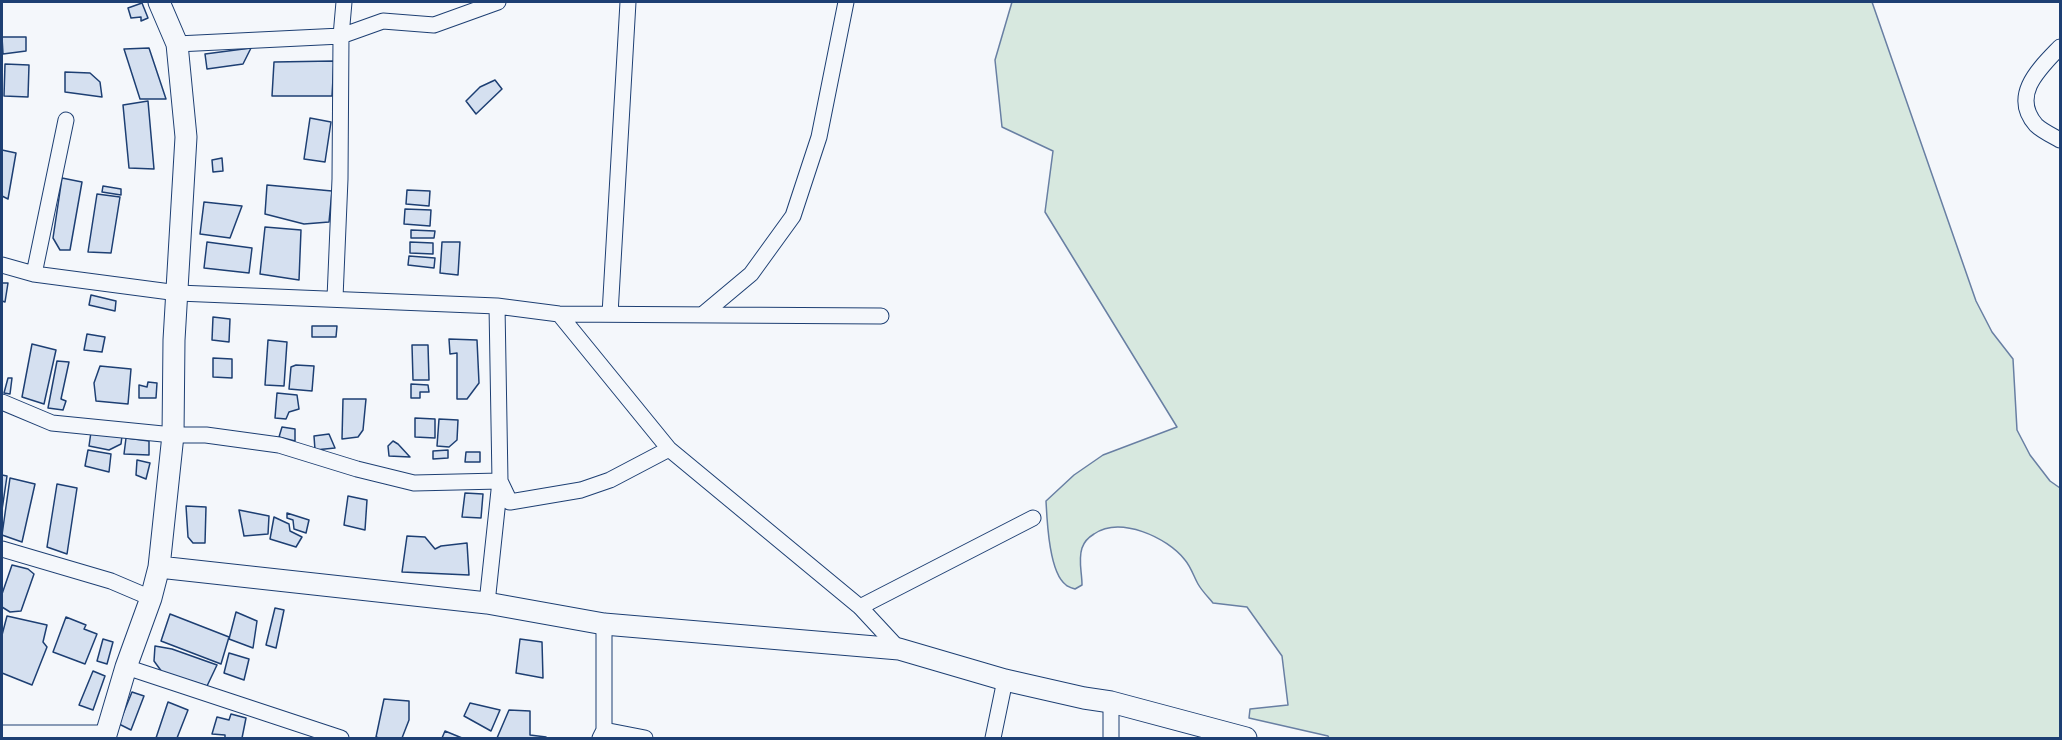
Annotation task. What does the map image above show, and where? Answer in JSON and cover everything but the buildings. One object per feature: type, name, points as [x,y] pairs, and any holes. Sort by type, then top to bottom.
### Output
[{"type":"main road","points":[[106,736],[159,567],[173,435],[174,340],[186,137],[177,44],[160,2]]},
{"type":"main road","points":[[159,567],[487,603],[604,624],[899,649],[1005,680],[1111,702],[1246,738]]},
{"type":"street","points":[[336,298],[341,36],[344,2]]},
{"type":"street","points":[[177,44],[341,36],[383,21],[434,25],[498,2]]},
{"type":"street","points":[[610,314],[628,2]]},
{"type":"street","points":[[702,315],[750,274],[793,216],[819,137],[846,2]]},
{"type":"street","points":[[2061,47],[2035,73],[2027,92],[2027,111],[2037,126],[2061,140]]},
{"type":"street","points":[[34,273],[66,120]]},
{"type":"street","points":[[2,265],[34,273],[178,293],[496,306],[559,314],[881,316]]},
{"type":"street","points":[[487,603],[500,481],[496,306]]},
{"type":"street","points":[[559,314],[669,449],[860,608],[899,649]]},
{"type":"street","points":[[2,402],[52,423],[173,435],[206,435],[279,445],[357,469],[414,483],[500,481]]},
{"type":"street","points":[[500,481],[510,502],[581,490],[610,480],[669,449]]},
{"type":"street","points":[[860,608],[1033,518]]},
{"type":"street","points":[[2,549],[111,581],[151,598]]},
{"type":"street","points":[[604,624],[602,734],[645,738]]},
{"type":"street","points":[[126,667],[341,738]]},
{"type":"street","points":[[993,738],[1005,680]]},
{"type":"street","points":[[1111,702],[1111,738]]},
{"type":"street","points":[[2,733],[106,736]]},
{"type":"shaded area","points":[[1012,2],[1872,2],[1976,301],[1992,332],[2013,359],[2017,430],[2030,455],[2050,481],[2060,488],[2060,738],[1329,738],[1249,718],[1250,709],[1288,705],[1282,656],[1247,607],[1213,603],[1200,587],[1185,560],[1177,552],[1155,537],[1129,528],[1105,529],[1094,534],[1085,542],[1080,557],[1082,585],[1075,589],[1060,579],[1052,558],[1046,501],[1074,475],[1103,455],[1177,427],[1045,212],[1053,151],[1002,127],[995,60]]}]
